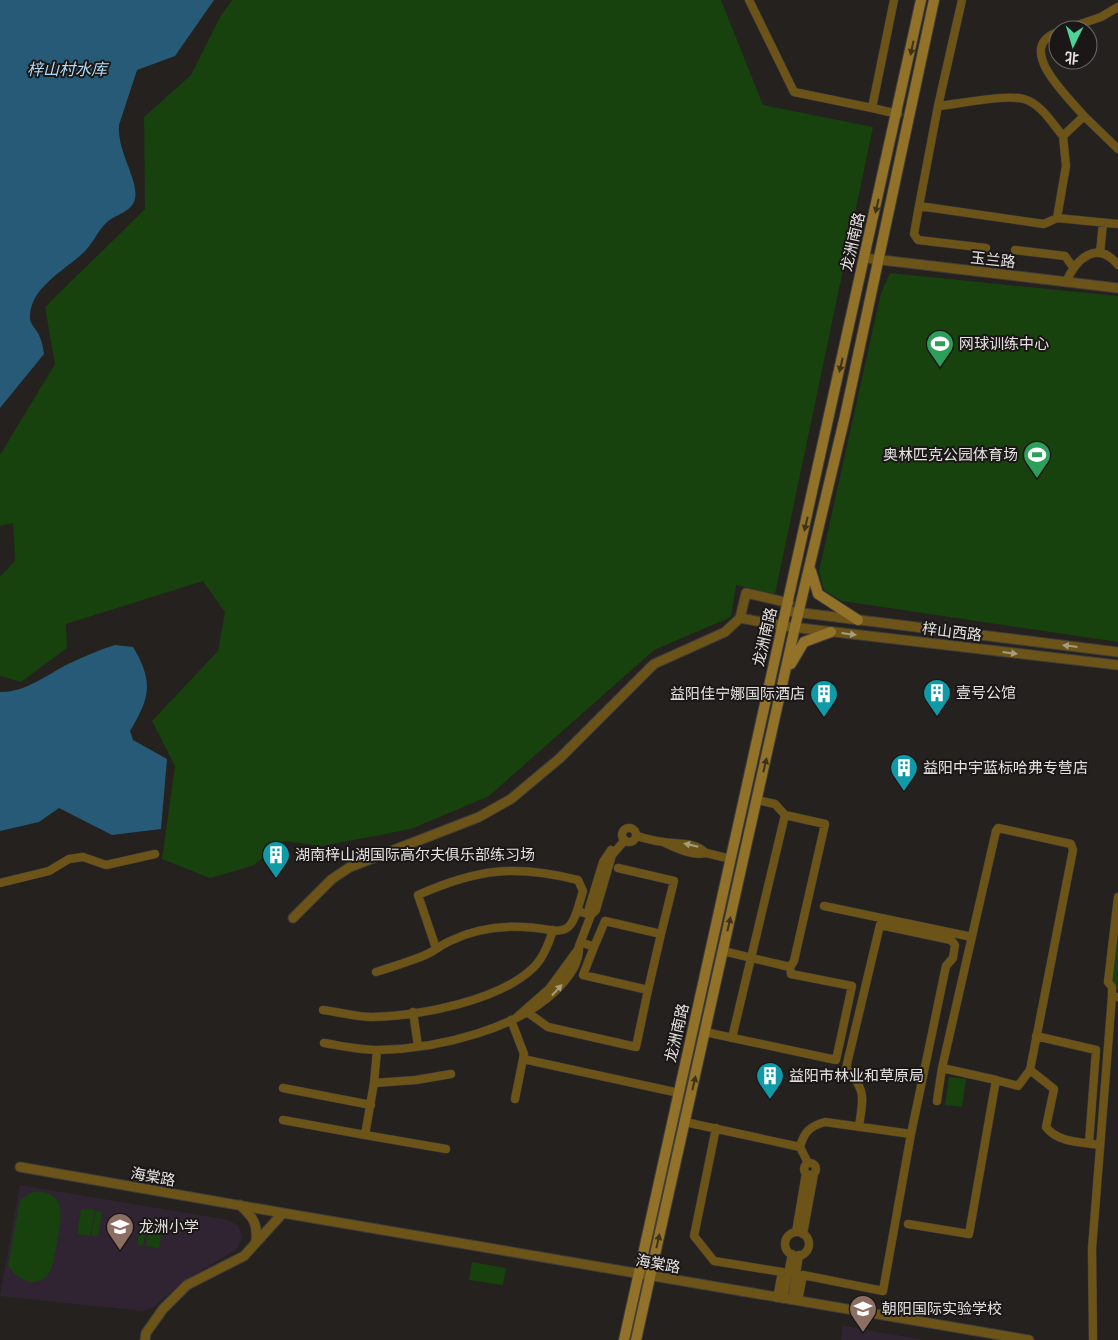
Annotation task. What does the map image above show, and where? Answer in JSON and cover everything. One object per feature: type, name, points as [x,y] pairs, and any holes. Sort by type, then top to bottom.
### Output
[{"type":"main road","name":"龙洲南路","points":[[624,1340],[898,114],[921,0]]},
{"type":"main road","name":"龙洲南路","points":[[636,1340],[795,627],[879,261],[934,0]]},
{"type":"main road","points":[[810,565],[811,577],[818,594],[858,620]]},
{"type":"main road","points":[[783,681],[804,642],[830,632]]},
{"type":"street","points":[[749,0],[794,92],[898,114]]},
{"type":"street","points":[[872,108],[894,0]]},
{"type":"street","points":[[962,0],[938,106],[914,234],[918,240],[986,248]]},
{"type":"street","points":[[1092,20],[1118,7]]},
{"type":"street","points":[[1048,38],[1043,42],[1040,52],[1042,64],[1084,116],[1118,149]]},
{"type":"street","points":[[938,106],[1010,98],[1024,99],[1048,117],[1062,136],[1066,153],[1066,166],[1057,218]]},
{"type":"street","points":[[1062,136],[1084,116]]},
{"type":"street","points":[[919,206],[1044,224],[1057,218],[1118,224]]},
{"type":"street","points":[[1100,253],[1103,223]]},
{"type":"street","points":[[1015,250],[1065,256],[1073,267]]},
{"type":"street","points":[[1066,282],[1073,267],[1090,254],[1100,253],[1109,256],[1118,266]]},
{"type":"street","name":"玉兰路","points":[[865,258],[1118,288]]},
{"type":"street","name":"梓山西路","points":[[1118,652],[799,613],[788,607],[746,593],[740,618],[830,632],[1118,665]]},
{"type":"street","points":[[293,918],[332,879],[350,867],[464,823],[510,799],[560,758],[654,664],[725,632],[740,618]]},
{"type":"street","points":[[705,1032],[836,1060],[852,986],[791,974],[790,967],[794,961],[825,824],[785,815],[775,804],[757,800]]},
{"type":"street","points":[[732,1038],[785,815]]},
{"type":"street","points":[[514,1018],[549,989],[580,945],[591,915],[589,908],[602,862],[624,838],[625,829],[630,828],[634,830],[636,836],[666,843],[684,852],[697,855],[706,853],[731,859]]},
{"type":"street","points":[[936,1101],[942,1068],[998,828],[1072,844],[1073,850],[1030,1070],[1018,1086],[942,1068]]},
{"type":"street","points":[[0,883],[49,871],[69,859],[83,857],[106,865],[155,854]]},
{"type":"street","points":[[527,1012],[548,1027],[636,1047],[674,880],[618,868]]},
{"type":"street","points":[[376,972],[425,955],[451,940],[474,933],[507,926],[530,926],[566,930],[573,924],[583,891],[578,880],[554,874],[514,870],[482,872],[450,881],[418,895],[436,948]]},
{"type":"street","points":[[1093,1340],[1092,1249],[1115,997],[1112,987],[1108,982],[1118,897]]},
{"type":"street","points":[[824,906],[972,937]]},
{"type":"street","points":[[577,911],[591,915]]},
{"type":"street","points":[[648,990],[583,975],[605,921],[661,934]]},
{"type":"street","points":[[716,1128],[694,1236],[714,1261],[883,1291],[911,1134],[946,966],[953,958],[956,945],[951,940],[880,924],[846,1068],[860,1084],[863,1093],[859,1127]]},
{"type":"street","points":[[323,1010],[371,1017],[450,1005],[487,994],[515,981],[535,967],[547,948],[553,930]]},
{"type":"street","points":[[580,945],[594,947]]},
{"type":"street","points":[[324,1043],[377,1050],[418,1046],[472,1035],[539,1007],[555,993],[568,977],[579,959],[580,945]]},
{"type":"street","points":[[723,951],[790,967]]},
{"type":"street","points":[[413,1012],[418,1046]]},
{"type":"street","points":[[514,1018],[524,1054],[515,1099]]},
{"type":"street","points":[[1036,1036],[1096,1050],[1089,1143]]},
{"type":"street","points":[[365,1135],[374,1083],[377,1050]]},
{"type":"street","points":[[522,1059],[679,1093]]},
{"type":"street","points":[[1030,1070],[1054,1088],[1046,1127],[1059,1138],[1100,1145]]},
{"type":"street","points":[[374,1083],[416,1080],[451,1074]]},
{"type":"street","points":[[908,1224],[969,1234],[996,1080]]},
{"type":"street","points":[[283,1088],[370,1105]]},
{"type":"street","points":[[283,1120],[446,1148]]},
{"type":"street","points":[[685,1122],[800,1147]]},
{"type":"street","points":[[800,1233],[810,1173],[816,1170],[815,1165],[808,1163],[800,1147],[806,1131],[814,1125],[825,1122],[911,1134]]},
{"type":"street","name":"海棠路","points":[[20,1167],[651,1277],[1029,1340]]},
{"type":"street","points":[[240,1206],[252,1216],[257,1228],[256,1241]]},
{"type":"street","points":[[145,1340],[146,1333],[163,1309],[187,1285],[244,1256],[283,1212]]},
{"type":"street","points":[[796,1255],[786,1249],[785,1242],[789,1235],[800,1233]]},
{"type":"street","points":[[788,1300],[796,1255],[808,1248],[808,1240],[800,1233]]},
{"type":"street","points":[[788,1300],[792,1274]]},
{"type":"shaded area","name":"龙洲小学","points":[[20,1185],[228,1220],[238,1226],[242,1237],[238,1248],[180,1284],[154,1307],[142,1311],[0,1296]]},
{"type":"shaded area","name":"朝阳国际实验学校","points":[[843,1326],[925,1340],[841,1340]]},
{"type":"green space","points":[[232,0],[721,0],[763,105],[873,127],[775,594],[736,585],[731,617],[654,650],[489,796],[411,829],[322,846],[285,841],[252,866],[210,878],[162,859],[175,766],[152,721],[218,651],[225,612],[203,581],[66,624],[67,648],[21,682],[0,676],[0,577],[15,561],[13,523],[0,526],[0,455],[55,364],[45,307],[145,209],[144,117],[191,75],[220,17]]},
{"type":"green space","points":[[890,273],[1118,296],[1118,642],[842,601],[824,590],[819,571],[881,293]]},
{"type":"green space","points":[[1118,932],[1118,990],[1111,982]]},
{"type":"green space","points":[[949,1077],[966,1079],[962,1107],[945,1105]]},
{"type":"green space","points":[[33,1192],[53,1196],[58,1202],[60,1218],[51,1270],[44,1278],[33,1282],[22,1279],[8,1265],[20,1200]]},
{"type":"green space","points":[[81,1209],[95,1210],[90,1236],[77,1234]]},
{"type":"green space","points":[[96,1211],[102,1212],[98,1236],[91,1236]]},
{"type":"green space","points":[[142,1219],[148,1220],[143,1246],[137,1244]]},
{"type":"green space","points":[[150,1221],[163,1222],[159,1248],[146,1246]]},
{"type":"green space","points":[[472,1262],[506,1268],[503,1285],[469,1280]]},
{"type":"water","name":"梓山村水库","points":[[0,0],[214,0],[175,56],[137,70],[119,125],[121,145],[134,183],[135,199],[133,204],[106,223],[86,250],[50,280],[36,296],[30,319],[40,337],[44,354],[0,408]]},
{"type":"water","points":[[115,645],[133,647],[140,659],[147,680],[147,690],[142,709],[130,731],[133,740],[167,759],[161,829],[112,835],[59,808],[39,822],[0,831],[0,692],[18,690],[68,664]]},
{"type":"place","name":"网球训练中心","points":[[940,368]]},
{"type":"place","name":"奥林匹克公园体育场","points":[[1037,479]]},
{"type":"place","name":"壹号公馆","points":[[937,717]]},
{"type":"place","name":"益阳佳宁娜国际酒店","points":[[824,718]]},
{"type":"place","name":"益阳中宇蓝标哈弗专营店","points":[[904,792]]},
{"type":"place","name":"湖南梓山湖国际高尔夫俱乐部练习场","points":[[276,879]]},
{"type":"place","name":"益阳市林业和草原局","points":[[770,1100]]},
{"type":"place","name":"龙洲小学","points":[[120,1251]]},
{"type":"place","name":"朝阳国际实验学校","points":[[863,1333]]}]
